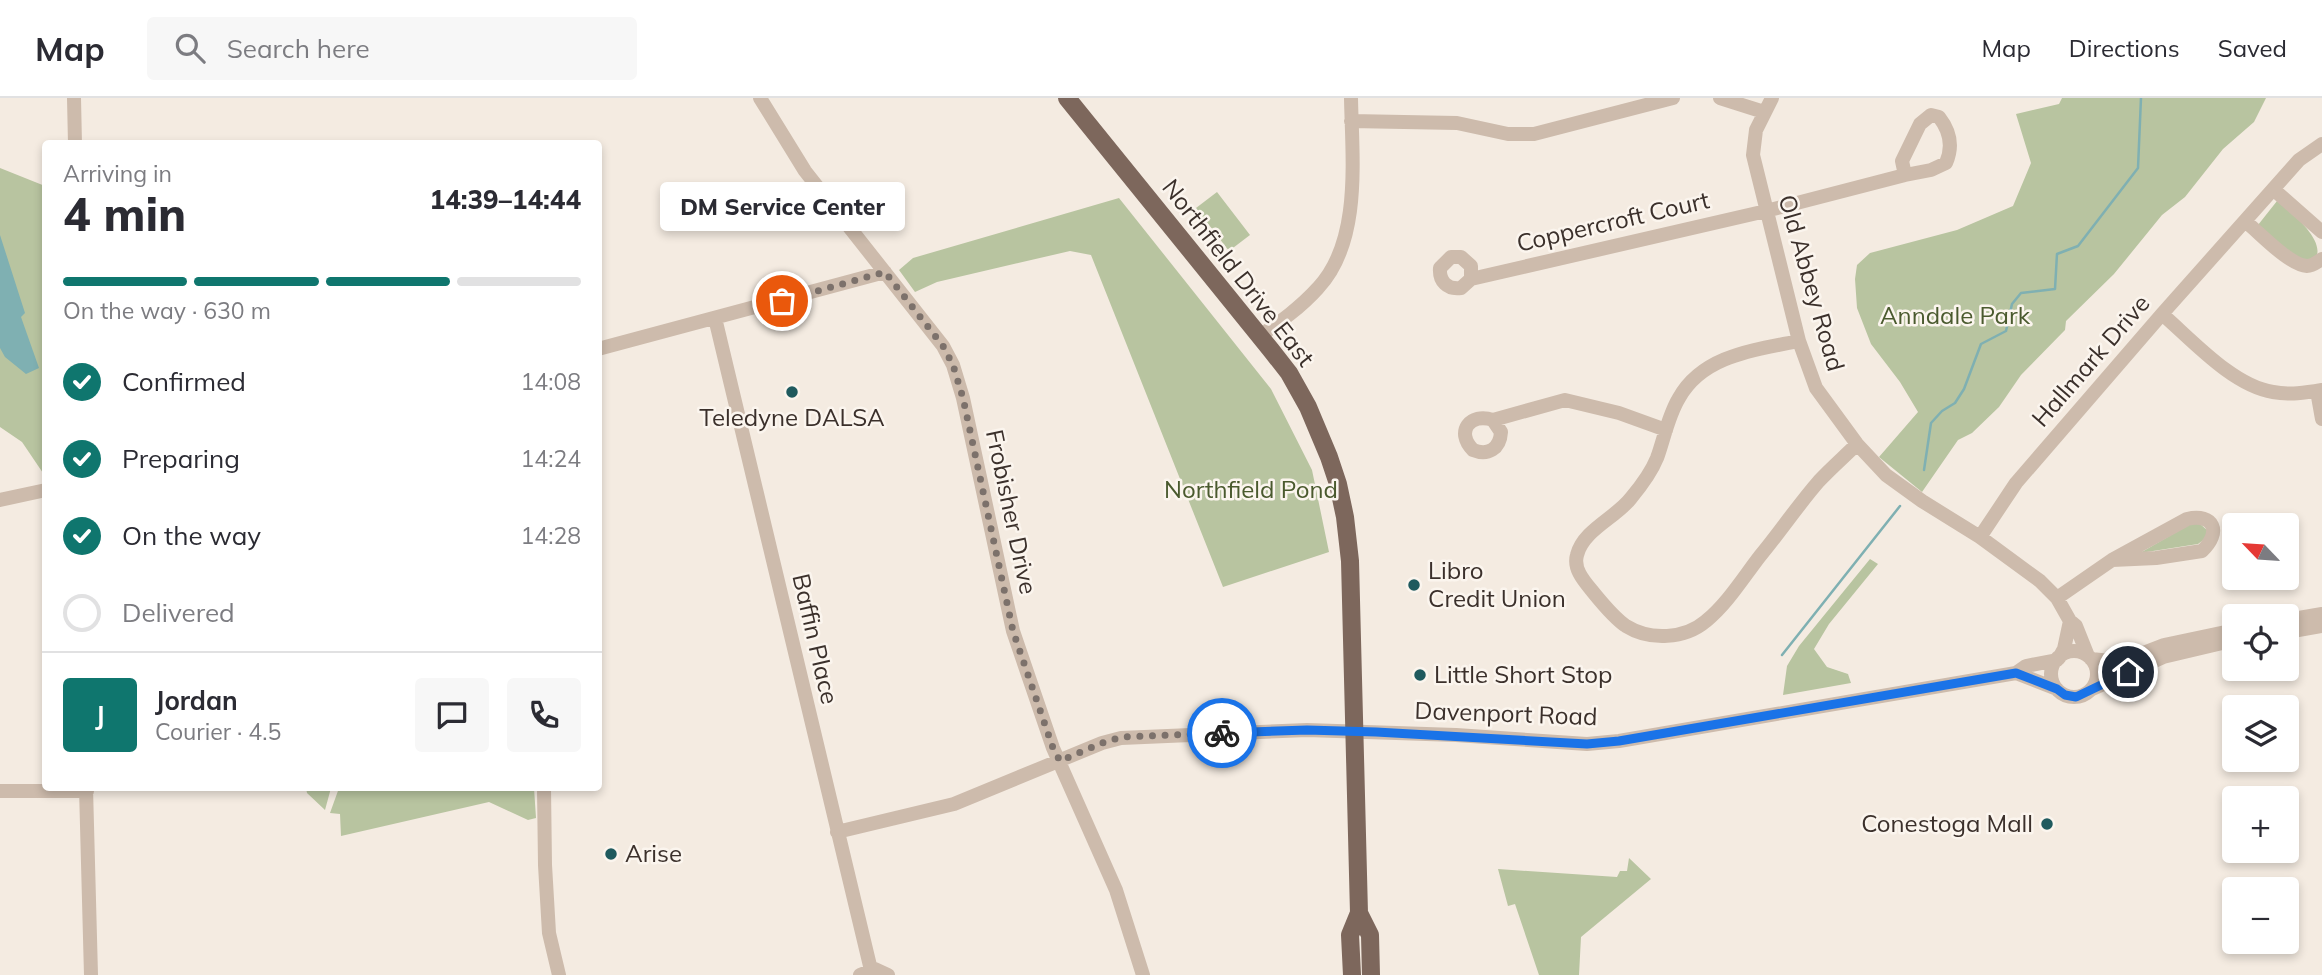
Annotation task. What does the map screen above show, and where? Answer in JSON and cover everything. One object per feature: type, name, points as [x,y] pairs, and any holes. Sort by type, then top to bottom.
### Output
[{"type":"main road","name":"Northfield Drive East","points":[[1067,98],[1289,373],[1321,434],[1338,484],[1350,561],[1359,913],[1350,935],[1352,975]]},
{"type":"main road","name":"Northfield Drive East","points":[[1359,913],[1370,934],[1371,975]]},
{"type":"street","points":[[74,98],[75,140]]},
{"type":"street","name":"Frobisher Drive","points":[[760,98],[805,171],[943,346],[953,365],[963,398],[1013,631],[1053,748],[1116,890],[1143,975]]},
{"type":"street","points":[[1260,336],[1318,288],[1337,260],[1350,211],[1351,98]]},
{"type":"street","points":[[1351,121],[1457,124],[1508,134],[1534,134],[1673,98]]},
{"type":"street","points":[[1720,98],[1764,112]]},
{"type":"street","name":"Old Abbey Road","points":[[1772,98],[1756,130],[1753,155],[1799,341],[1816,388],[1857,444],[1886,475],[1980,537],[2040,581],[2057,598],[2081,635],[2089,658]]},
{"type":"street","name":"Hallmark Drive","points":[[1980,537],[2016,483],[2162,314],[2299,160],[2322,144]]},
{"type":"street","name":"Coppercroft Court","points":[[1471,279],[1766,211],[1905,175]]},
{"type":"street","points":[[2273,189],[2322,232]]},
{"type":"street","points":[[2246,222],[2291,259],[2304,266],[2322,259]]},
{"type":"street","points":[[602,348],[885,272]]},
{"type":"street","points":[[2162,314],[2251,386],[2271,392],[2293,394],[2320,390],[2322,419]]},
{"type":"street","name":"Baffin Place","points":[[715,318],[837,832],[865,972],[882,971],[888,975]]},
{"type":"street","points":[[1799,341],[1734,355],[1712,365],[1694,379],[1679,398],[1656,461],[1646,480],[1625,507],[1589,535],[1581,545],[1576,556],[1577,568],[1599,600],[1627,626],[1649,635],[1674,637],[1705,622],[1728,597],[1819,481],[1857,444]]},
{"type":"street","points":[[1493,420],[1565,400],[1619,413],[1667,430]]},
{"type":"street","points":[[0,500],[42,491]]},
{"type":"street","points":[[2057,598],[2112,560],[2187,519],[2201,516],[2209,521],[2214,529],[2213,538],[2202,551],[2156,558],[2112,560]]},
{"type":"street","points":[[2299,618],[2322,614]]},
{"type":"street","points":[[2057,689],[2052,677],[2064,649],[2070,621]]},
{"type":"street","points":[[2299,630],[2322,626]]},
{"type":"street","points":[[2058,659],[2073,652],[2089,658],[2120,662],[2164,645],[2222,633]]},
{"type":"street","points":[[2016,673],[2057,689],[2065,695],[2076,697],[2163,657],[2222,643]]},
{"type":"street","points":[[2089,658],[2096,670],[2092,689]]},
{"type":"street","name":"Davenport Road","points":[[837,832],[954,804],[1102,743],[1132,736],[1307,730],[1598,743],[2016,673],[2026,666],[2058,659]]},
{"type":"street","points":[[0,791],[42,790]]},
{"type":"street","points":[[86,791],[91,975]]},
{"type":"street","points":[[544,791],[545,865],[550,933],[559,975]]},
{"type":"green space","name":"Anndale Park","points":[[2062,98],[2266,98],[2254,122],[2223,149],[2185,197],[2162,215],[2114,274],[2066,321],[2065,330],[2021,375],[1999,407],[1972,433],[1958,440],[1922,492],[1879,457],[1918,412],[1900,382],[1871,344],[1857,308],[1857,265],[1870,253],[1957,230],[2013,206],[2031,163],[2016,114],[2059,104]]},
{"type":"green space","points":[[0,168],[42,185],[42,472],[22,442],[0,427]]},
{"type":"green space","points":[[1217,192],[1250,235],[1229,251],[1196,208]]},
{"type":"green space","name":"Northfield Pond","points":[[1119,198],[1271,389],[1312,470],[1329,552],[1223,587],[1091,255],[1070,251],[937,282],[915,292],[899,270],[913,258]]},
{"type":"green space","points":[[2277,201],[2297,218],[2315,240],[2317,255],[2312,259],[2296,258],[2258,225]]},
{"type":"green space","points":[[2192,523],[2199,523],[2207,530],[2206,538],[2198,544],[2140,553]]},
{"type":"green space","points":[[1870,559],[1878,564],[1829,624],[1814,649],[1827,667],[1848,674],[1851,683],[1783,695],[1787,666],[1799,646]]},
{"type":"green space","points":[[330,791],[325,810],[307,793]]},
{"type":"green space","points":[[338,791],[534,791],[536,818],[528,820],[489,802],[341,836],[340,814],[330,813]]},
{"type":"green space","points":[[1629,858],[1651,879],[1581,937],[1579,975],[1539,975],[1515,904],[1508,906],[1498,869],[1617,877],[1620,871],[1627,871]]},
{"type":"water","points":[[0,235],[25,313],[21,317],[39,368],[26,374],[5,357],[0,348]]},
{"type":"waterway","points":[[1924,470],[1931,423],[1942,411],[1955,403],[1964,389],[1981,344],[2006,331],[2012,304],[2021,293],[2055,289],[2057,254],[2078,246],[2138,168],[2141,98]]},
{"type":"waterway","points":[[1782,655],[1900,506]]},
{"type":"way so far","points":[[782,301],[885,272],[943,346],[953,365],[963,398],[1013,631],[1053,748],[1060,761],[1121,737],[1222,733]]},
{"type":"place","name":"DM Service Center","points":[[782,301]]},
{"type":"place","name":"Teledyne DALSA","points":[[792,392]]},
{"type":"place","name":"Libro Credit Union","points":[[1414,585]]},
{"type":"place","name":"Little Short Stop","points":[[1420,675]]},
{"type":"place","name":"Conestoga Mall","points":[[2047,824]]},
{"type":"place","name":"Arise","points":[[611,854]]},
{"type":"route","points":[[1222,733],[1307,730],[1376,732],[1587,744],[1619,741],[2016,673],[2057,689],[2065,695],[2076,697],[2128,672]]}]
